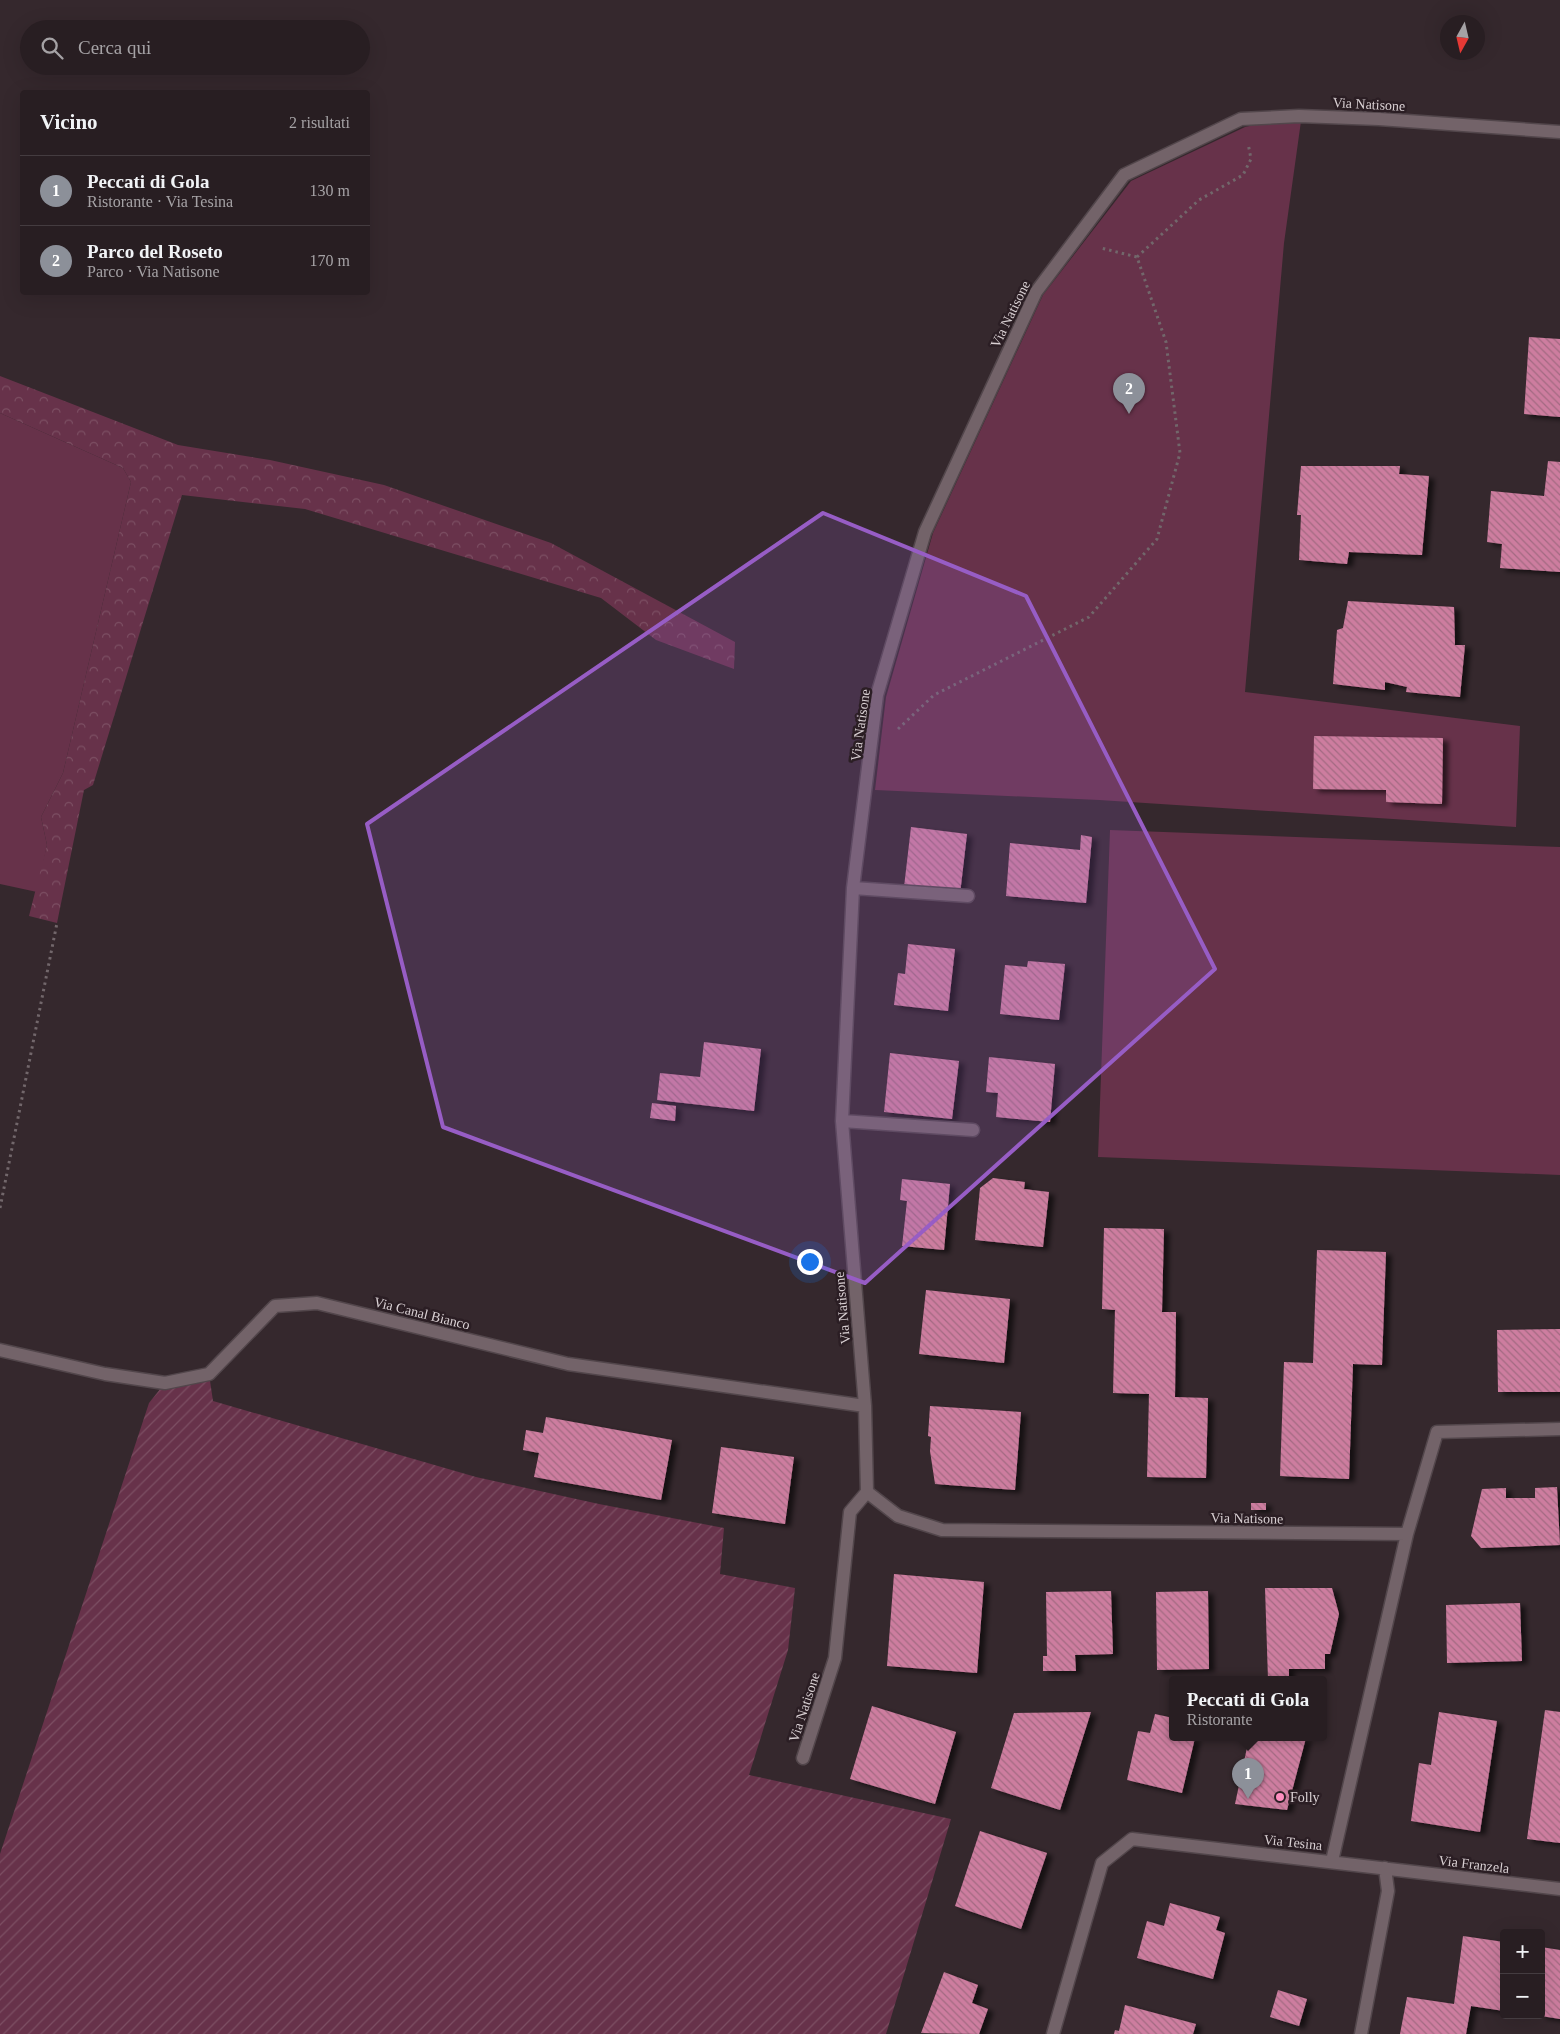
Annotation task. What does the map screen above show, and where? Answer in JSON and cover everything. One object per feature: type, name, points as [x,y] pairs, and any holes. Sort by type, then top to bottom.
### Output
[{"type":"street","name":"Via Natisone","points":[[803,1758],[836,1658],[850,1512],[867,1492],[865,1406],[842,1121],[853,888],[877,695],[925,532],[1036,292],[1124,175],[1241,119],[1299,116],[1379,119],[1560,132]]},
{"type":"street","points":[[853,888],[968,896]]},
{"type":"street","points":[[842,1121],[973,1130]]},
{"type":"street","name":"Via Canal Bianco","points":[[0,1350],[105,1374],[165,1383],[208,1374],[275,1306],[317,1302],[568,1364],[865,1406]]},
{"type":"street","points":[[1407,1534],[1438,1432],[1560,1429]]},
{"type":"street","name":"Via Natisone","points":[[867,1492],[898,1516],[942,1530],[1407,1534]]},
{"type":"street","name":"Via Tesina","points":[[1053,2034],[1102,1862],[1132,1839],[1332,1861],[1407,1534]]},
{"type":"street","name":"Via Franzela","points":[[1332,1861],[1560,1889]]},
{"type":"street","points":[[1361,2034],[1388,1890],[1385,1868]]},
{"type":"path","points":[[1137,257],[1199,200],[1243,175],[1251,159],[1245,127],[1241,119]]},
{"type":"path","points":[[1073,242],[1137,257]]},
{"type":"path","points":[[871,753],[934,695],[1089,617],[1157,539],[1180,454],[1166,342],[1137,257]]},
{"type":"path","points":[[0,1208],[58,923]]},
{"type":"highlighted area","points":[[823,513],[1026,596],[1215,969],[865,1283],[443,1127],[367,824]]},
{"type":"green space","points":[[1302,114],[1284,243],[1245,692],[1520,726],[1516,827],[1099,800],[875,790],[886,697],[933,533],[1043,295],[1131,181],[1245,127]]},
{"type":"green space","points":[[0,376],[178,445],[270,460],[384,485],[551,543],[735,642],[734,669],[656,640],[601,598],[305,509],[182,495],[93,785],[84,790],[57,923],[29,916],[47,845],[41,817],[63,773],[131,482],[123,468],[0,413]]},
{"type":"green space","points":[[0,413],[123,468],[131,482],[63,773],[41,817],[47,845],[37,892],[0,884]]},
{"type":"green space","points":[[1110,830],[1560,847],[1560,1175],[1098,1157]]},
{"type":"green space","points":[[209,1374],[213,1401],[476,1477],[599,1504],[724,1528],[720,1574],[795,1588],[788,1650],[749,1775],[951,1819],[886,2034],[0,2034],[0,1854],[149,1403],[165,1383]]},
{"type":"building","points":[[1529,337],[1560,339],[1560,417],[1524,414]]},
{"type":"building","points":[[1548,461],[1560,462],[1560,572],[1500,568],[1502,544],[1487,542],[1491,491],[1544,496]]},
{"type":"building","points":[[1301,466],[1400,466],[1399,474],[1429,476],[1422,555],[1349,552],[1347,564],[1299,560],[1301,515],[1297,515]]},
{"type":"building","points":[[1348,601],[1454,607],[1455,645],[1465,645],[1460,697],[1406,692],[1407,687],[1385,682],[1385,690],[1333,684],[1337,630],[1343,628]]},
{"type":"building","points":[[1314,736],[1443,738],[1442,804],[1386,802],[1386,790],[1313,789]]},
{"type":"building","points":[[911,827],[967,834],[960,894],[904,887]]},
{"type":"building","points":[[1081,835],[1092,837],[1086,903],[1006,896],[1010,843],[1080,850]]},
{"type":"building","points":[[908,944],[955,949],[948,1011],[894,1005],[898,973],[905,974]]},
{"type":"building","points":[[1028,961],[1065,964],[1059,1020],[1000,1014],[1005,965],[1027,967]]},
{"type":"building","points":[[704,1042],[761,1049],[754,1111],[657,1100],[660,1073],[700,1077]]},
{"type":"building","points":[[890,1053],[959,1061],[952,1119],[884,1112]]},
{"type":"building","points":[[989,1057],[1055,1064],[1050,1122],[996,1117],[998,1093],[986,1092]]},
{"type":"building","points":[[652,1103],[676,1106],[675,1121],[650,1118]]},
{"type":"building","points":[[993,1178],[1025,1182],[1024,1189],[1049,1192],[1043,1247],[975,1240],[980,1188]]},
{"type":"building","points":[[902,1179],[950,1184],[944,1250],[902,1246],[907,1201],[900,1200]]},
{"type":"building","points":[[1104,1228],[1164,1229],[1162,1312],[1176,1312],[1175,1397],[1208,1398],[1206,1478],[1147,1477],[1149,1394],[1113,1393],[1115,1310],[1102,1309]]},
{"type":"building","points":[[1317,1250],[1386,1252],[1382,1365],[1353,1364],[1349,1479],[1280,1476],[1284,1362],[1313,1363]]},
{"type":"building","points":[[926,1290],[1010,1299],[1004,1363],[919,1354]]},
{"type":"building","points":[[1560,1329],[1560,1392],[1498,1392],[1497,1330]]},
{"type":"building","points":[[930,1406],[1021,1412],[1015,1490],[935,1484],[930,1451],[931,1437],[928,1436]]},
{"type":"building","points":[[546,1417],[672,1440],[661,1500],[534,1477],[539,1453],[523,1450],[526,1430],[543,1433]]},
{"type":"building","points":[[721,1447],[794,1457],[785,1524],[712,1513]]},
{"type":"building","points":[[1557,1487],[1560,1545],[1481,1548],[1471,1536],[1482,1489],[1506,1488],[1506,1498],[1535,1498],[1535,1488]]},
{"type":"building","points":[[1251,1503],[1266,1503],[1266,1510],[1251,1510]]},
{"type":"building","points":[[894,1574],[984,1582],[977,1673],[887,1666]]},
{"type":"building","points":[[1265,1588],[1332,1588],[1339,1614],[1330,1654],[1325,1654],[1325,1669],[1289,1669],[1289,1676],[1268,1676]]},
{"type":"building","points":[[1111,1591],[1113,1654],[1075,1655],[1076,1671],[1043,1671],[1043,1656],[1047,1656],[1046,1592]]},
{"type":"building","points":[[1208,1591],[1209,1669],[1157,1670],[1156,1592]]},
{"type":"building","points":[[1520,1603],[1522,1661],[1447,1663],[1446,1605]]},
{"type":"building","points":[[872,1706],[956,1732],[935,1804],[850,1779]]},
{"type":"building","points":[[1545,1710],[1560,1712],[1560,1843],[1527,1839]]},
{"type":"building","points":[[1091,1712],[1060,1810],[991,1788],[1014,1713]]},
{"type":"building","points":[[1439,1712],[1497,1721],[1480,1832],[1411,1821],[1419,1763],[1431,1765]]},
{"type":"building","points":[[1155,1714],[1169,1717],[1169,1741],[1194,1741],[1182,1793],[1127,1780],[1138,1731],[1150,1733]]},
{"type":"building","points":[[1248,1741],[1305,1741],[1287,1810],[1235,1804]]},
{"type":"building","points":[[980,1831],[1047,1853],[1021,1929],[955,1906]]},
{"type":"building","points":[[1170,1903],[1220,1917],[1216,1930],[1225,1933],[1213,1979],[1137,1958],[1147,1921],[1164,1926]]},
{"type":"building","points":[[1463,1936],[1500,1941],[1500,2010],[1471,2006],[1466,2034],[1400,2034],[1407,1997],[1454,2004]]},
{"type":"building","points":[[1545,1948],[1560,1950],[1560,2019],[1545,2017]]},
{"type":"building","points":[[944,1972],[978,1985],[972,2003],[988,2009],[979,2034],[921,2033]]},
{"type":"building","points":[[1278,1990],[1307,1999],[1299,2026],[1270,2017]]},
{"type":"building","points":[[1125,2005],[1196,2024],[1193,2034],[1114,2034],[1115,2030],[1119,2031]]},
{"type":"place","name":"Parco del Roseto","points":[[1129,414]]},
{"type":"place","name":"Folly","points":[[1280,1797]]},
{"type":"place","name":"Peccati di Gola","points":[[1248,1799]]}]
